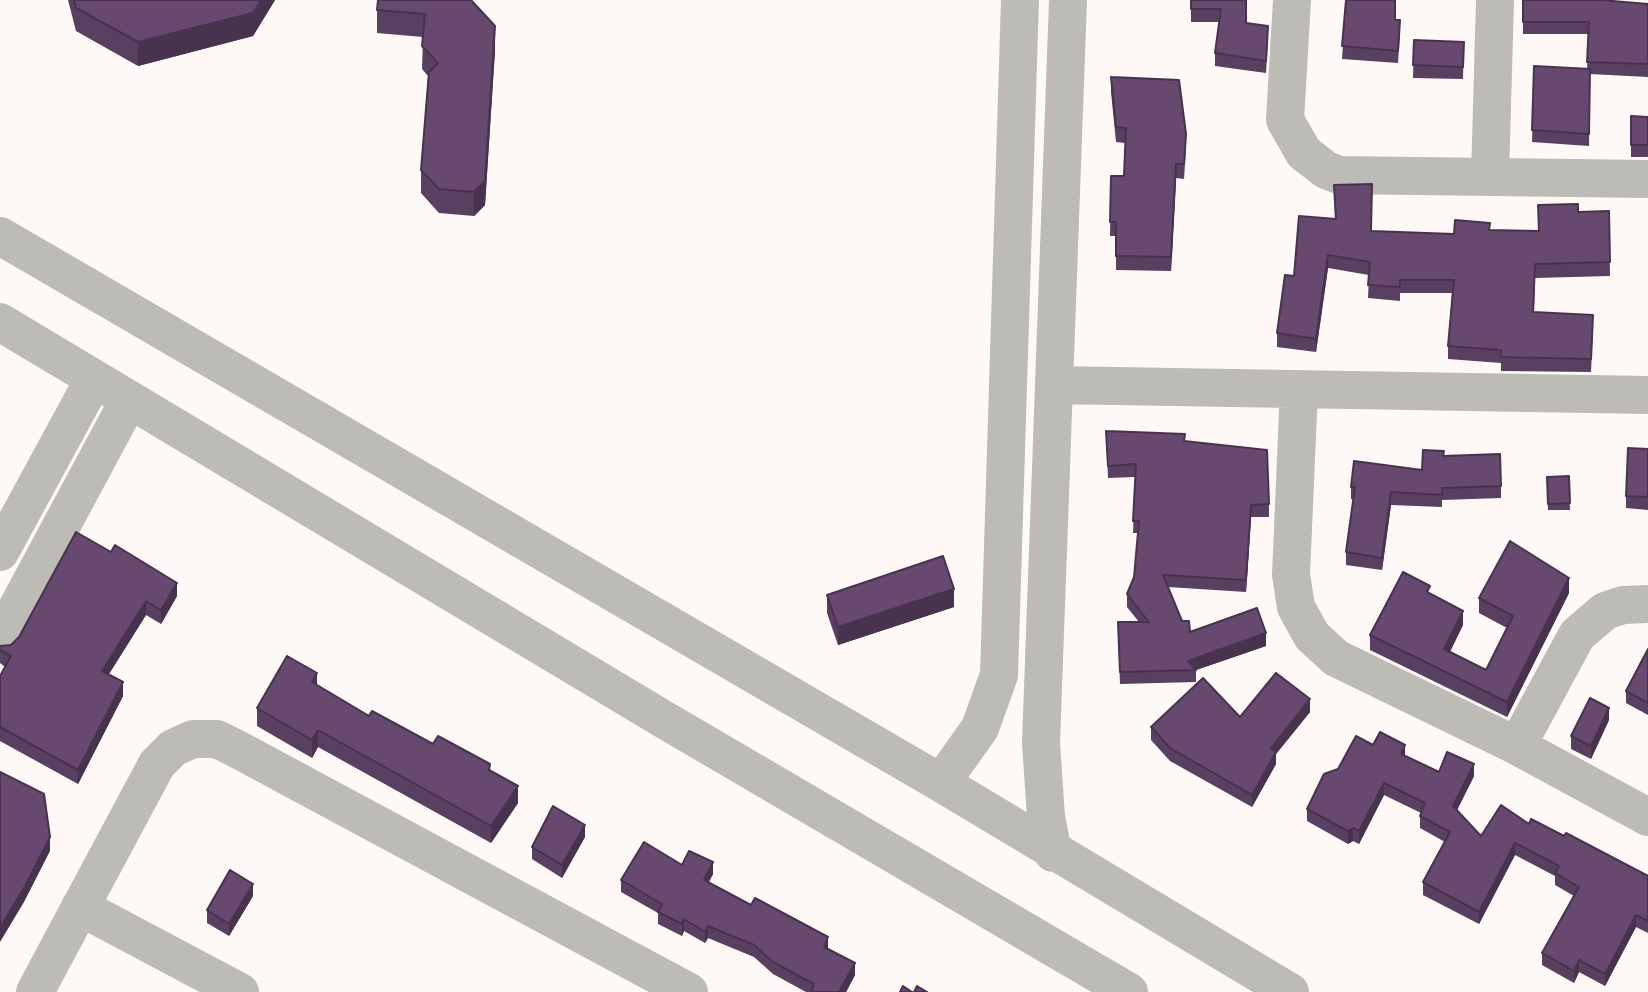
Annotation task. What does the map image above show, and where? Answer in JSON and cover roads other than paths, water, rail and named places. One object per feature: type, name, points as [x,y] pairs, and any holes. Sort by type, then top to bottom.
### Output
[{"type":"street","points":[[941,783],[980,728],[999,675],[1020,0]]},
{"type":"street","points":[[1053,853],[1046,817],[1041,743],[1068,0]]},
{"type":"street","points":[[1292,0],[1286,120],[1296,143],[1309,158],[1339,175],[1648,179]]},
{"type":"street","points":[[1490,177],[1494,0]]},
{"type":"street","points":[[0,236],[941,783],[1053,853],[1290,992]]},
{"type":"street","points":[[0,323],[1129,992]]},
{"type":"street","points":[[0,551],[94,379]]},
{"type":"street","points":[[1055,386],[1648,395]]},
{"type":"street","points":[[1299,388],[1292,592],[1303,622],[1323,648],[1336,657],[1517,746],[1648,817]]},
{"type":"street","points":[[0,640],[129,400]]},
{"type":"street","points":[[1006,482],[1051,483]]},
{"type":"street","points":[[1517,746],[1577,635],[1605,611],[1623,605],[1648,604]]},
{"type":"street","points":[[35,992],[157,764],[173,748],[193,739],[217,739],[689,992]]},
{"type":"street","points":[[80,907],[240,992]]}]
